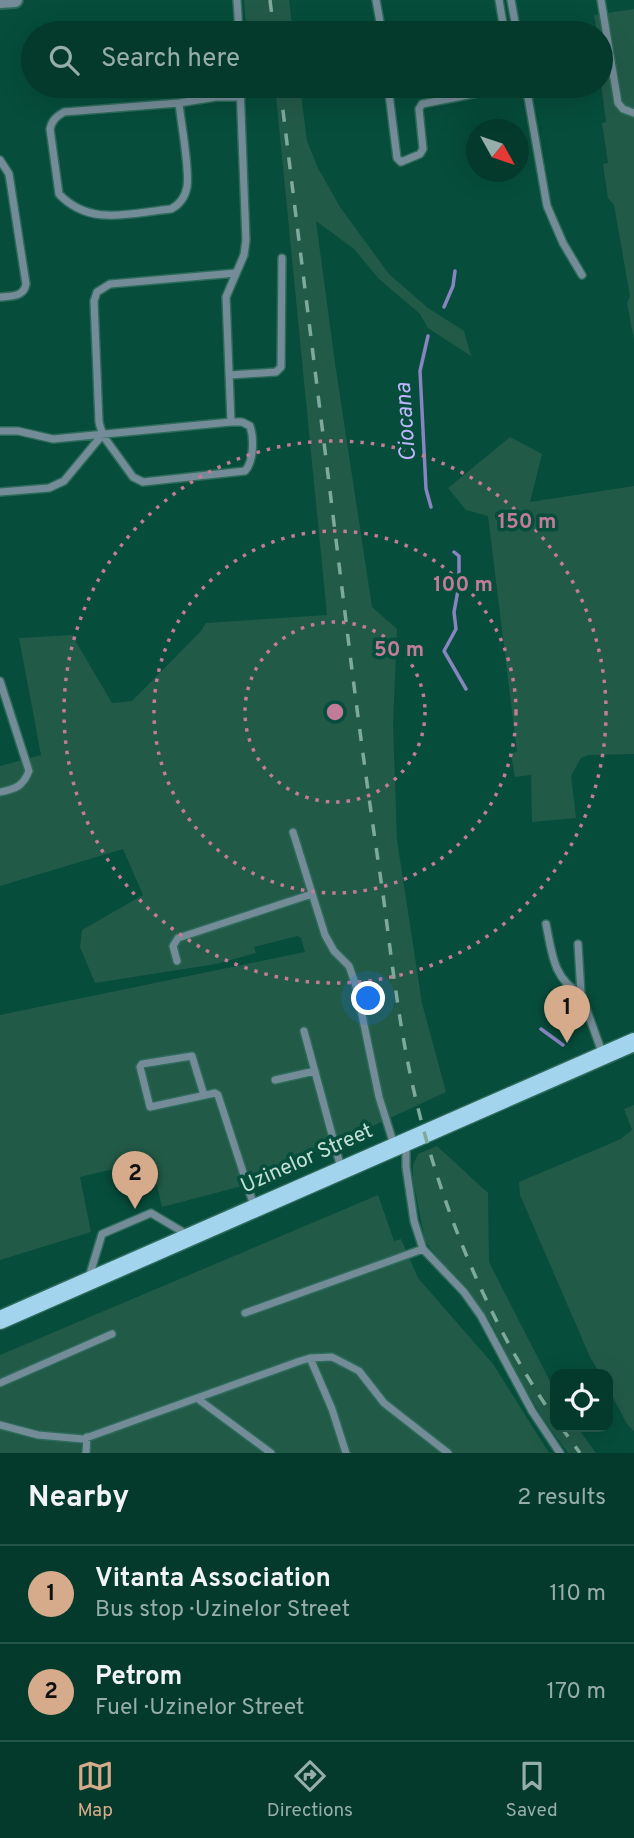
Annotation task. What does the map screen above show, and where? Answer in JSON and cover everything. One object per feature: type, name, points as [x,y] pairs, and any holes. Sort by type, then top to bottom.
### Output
[{"type":"main road","name":"Uzinelor Street","points":[[0,1320],[634,1042]]},
{"type":"street","points":[[0,1],[15,0]]},
{"type":"lane","points":[[237,0],[238,21]]},
{"type":"lane","points":[[376,0],[380,21]]},
{"type":"lane","points":[[499,0],[503,21]]},
{"type":"lane","points":[[511,0],[515,21]]},
{"type":"lane","points":[[601,0],[604,21]]},
{"type":"lane","points":[[613,73],[618,103],[623,109],[634,113]]},
{"type":"lane","points":[[179,103],[187,184],[177,206],[171,209],[94,216],[74,207],[59,194],[50,129],[59,115],[210,98]]},
{"type":"lane","points":[[232,422],[226,297],[245,248],[241,98]]},
{"type":"lane","points":[[390,98],[397,158],[401,162],[422,152],[419,110],[422,104],[452,98]]},
{"type":"lane","points":[[528,98],[547,206],[563,243],[582,275]]},
{"type":"lane","points":[[0,160],[9,174],[26,284],[20,295],[0,298]]},
{"type":"lane","points":[[230,375],[276,372],[281,367],[282,258]]},
{"type":"lane","points":[[0,431],[18,431],[53,439],[103,434],[232,422],[242,422],[251,428],[251,462],[245,471],[143,482],[133,477],[103,434],[99,422],[94,300],[97,292],[104,285],[110,284],[236,273]]},
{"type":"lane","points":[[0,492],[49,488],[64,481],[103,434]]},
{"type":"lane","points":[[0,681],[29,771],[24,783],[14,789],[0,792]]},
{"type":"lane","points":[[293,832],[330,945],[349,966],[356,986],[379,1097],[400,1143],[414,1221],[423,1249],[464,1292],[481,1316],[532,1411],[560,1453]]},
{"type":"lane","points":[[177,961],[173,946],[178,939],[312,894]]},
{"type":"lane","points":[[546,924],[556,971],[565,983],[581,994]]},
{"type":"lane","points":[[578,944],[581,994],[603,1055]]},
{"type":"lane","points":[[304,1031],[341,1169]]},
{"type":"lane","points":[[204,1095],[192,1056],[142,1064],[140,1067],[150,1107],[218,1094],[254,1207]]},
{"type":"lane","points":[[275,1080],[315,1071]]},
{"type":"lane","points":[[87,1282],[102,1234],[150,1213],[189,1235]]},
{"type":"lane","points":[[245,1313],[423,1249]]},
{"type":"lane","points":[[0,1383],[113,1334]]},
{"type":"lane","points":[[0,1425],[38,1435],[87,1437],[310,1358],[332,1357],[359,1371],[384,1403],[448,1453]]},
{"type":"lane","points":[[310,1358],[346,1453]]},
{"type":"lane","points":[[198,1399],[271,1453]]},
{"type":"lane","points":[[86,1453],[87,1437]]},
{"type":"shaded area","points":[[244,0],[289,0],[292,21],[246,21]]},
{"type":"shaded area","points":[[634,9],[634,340],[627,303],[630,296],[614,205],[608,198],[603,164],[608,163],[602,123],[606,122],[603,98],[613,98],[613,21],[595,21],[594,15]]},
{"type":"shaded area","points":[[276,98],[302,98],[307,141],[318,168],[340,207],[389,274],[428,308],[464,331],[471,356],[428,328],[420,314],[379,279],[354,249],[316,221],[372,607],[397,629],[393,725],[397,840],[422,1003],[446,1092],[246,1185],[162,1207],[151,1160],[80,1177],[91,1232],[0,1260],[0,1015],[305,952],[301,938],[297,936],[254,947],[256,953],[216,964],[95,983],[80,947],[82,930],[143,895],[123,849],[0,886],[0,766],[41,755],[19,638],[72,635],[112,703],[132,701],[206,623],[327,615]]},
{"type":"shaded area","points":[[510,437],[542,454],[530,502],[634,486],[634,754],[589,755],[581,758],[571,776],[576,818],[532,822],[531,775],[515,777],[511,754],[517,751],[488,516],[466,510],[448,488]]},
{"type":"shaded area","points":[[634,1105],[634,1431],[627,1424],[613,1397],[613,1369],[597,1369],[590,1357],[520,1195],[519,1182],[621,1139],[632,1130],[624,1109]]},
{"type":"shaded area","points":[[437,1146],[488,1193],[489,1262],[550,1381],[550,1428],[520,1380],[492,1325],[461,1282],[446,1269],[425,1241],[413,1180],[413,1165],[418,1154]]},
{"type":"shaded area","points":[[378,1195],[394,1241],[401,1239],[418,1278],[493,1364],[549,1453],[0,1453],[0,1355]]},
{"type":"shaded area","points":[[553,1432],[581,1432],[596,1453],[568,1453]]},
{"type":"waterway","name":"Ciocana","points":[[444,307],[453,286],[455,271]]},
{"type":"waterway","name":"Ciocana","points":[[428,336],[420,371],[426,489],[431,507]]},
{"type":"waterway","name":"Ciocana","points":[[454,552],[459,556],[459,585],[454,612],[456,629],[444,651],[466,689]]},
{"type":"waterway","name":"Ciocana","points":[[541,1029],[563,1045]]},
{"type":"railway","points":[[270,0],[273,21]]},
{"type":"railway","points":[[281,98],[358,714],[395,986],[411,1078],[435,1168],[467,1256],[507,1340],[550,1411]]},
{"type":"railway","points":[[565,1432],[580,1453]]},
{"type":"place","name":"Vitanta Association","points":[[567,1043]]},
{"type":"place","name":"Petrom","points":[[135,1209]]}]
